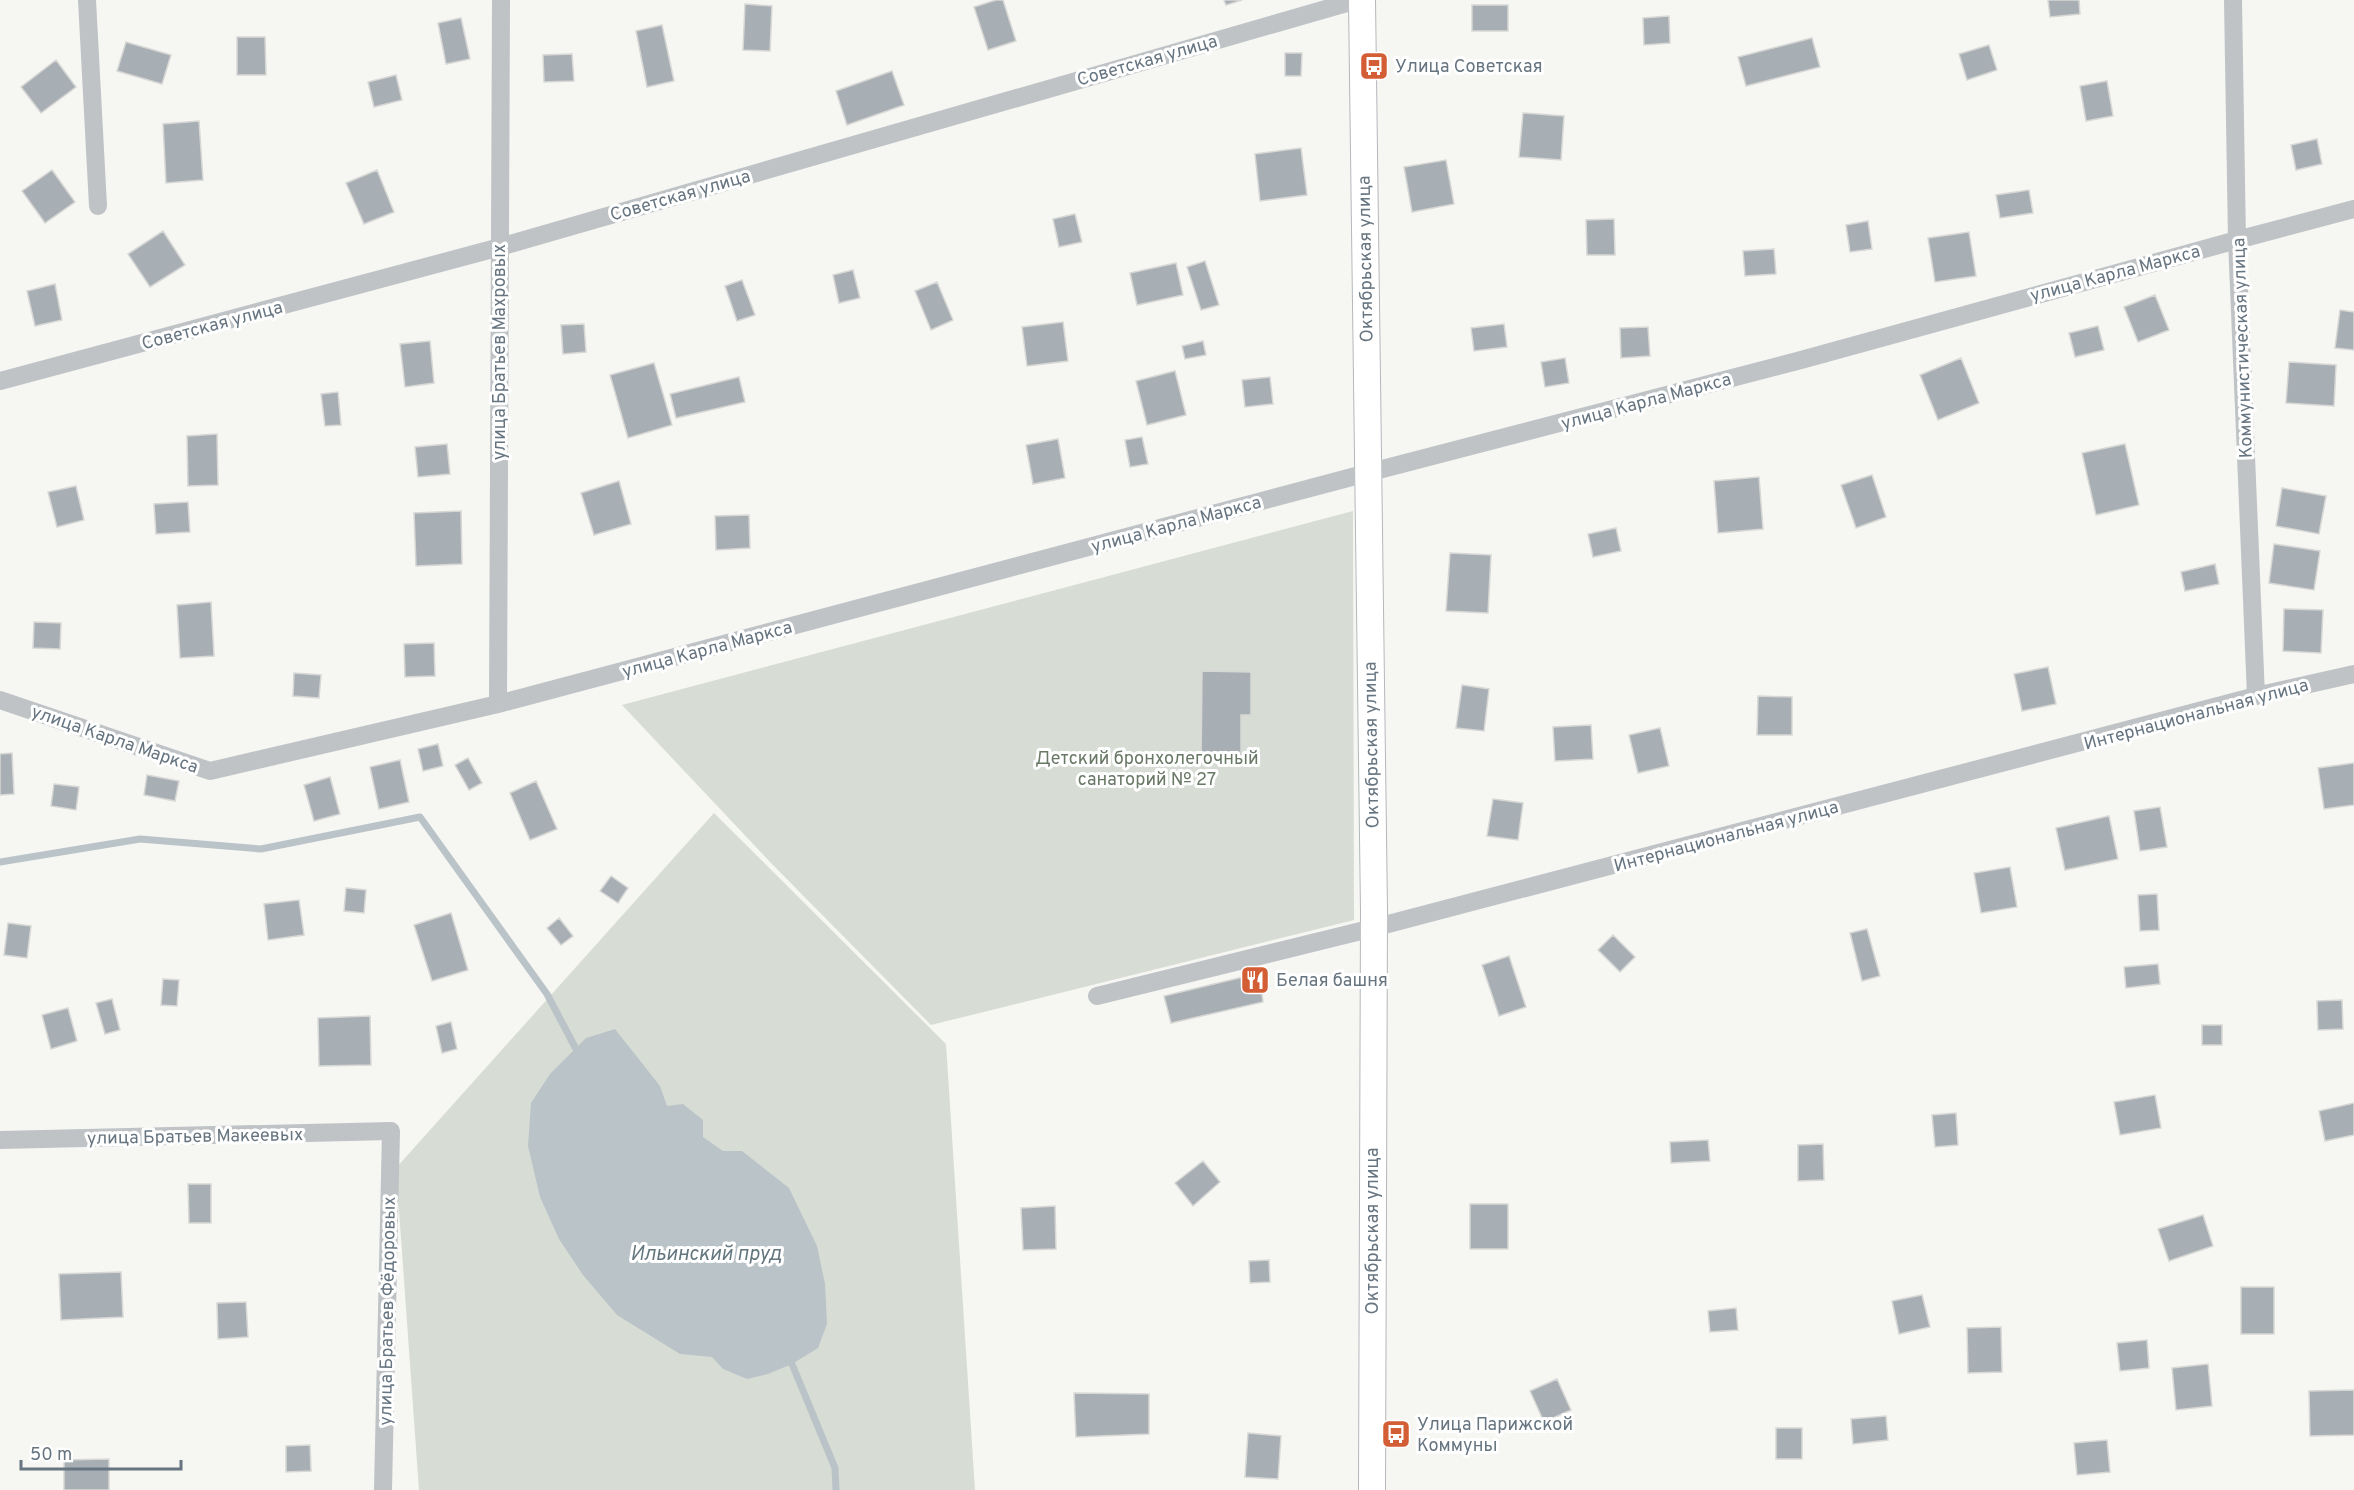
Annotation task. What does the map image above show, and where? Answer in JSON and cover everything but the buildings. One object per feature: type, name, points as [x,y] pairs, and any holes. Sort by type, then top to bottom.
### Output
[{"type":"main road","name":"Октябрьская улица","points":[[1362,0],[1373,928],[1372,1490]]},
{"type":"street","points":[[87,0],[98,206]]},
{"type":"street","name":"улица Братьев Махровых","points":[[498,704],[501,0]]},
{"type":"street","name":"Советская улица","points":[[0,381],[500,247],[1357,0]]},
{"type":"street","name":"Коммунистическая улица","points":[[2233,0],[2237,240],[2256,696]]},
{"type":"street","name":"улица Карла Маркса","points":[[0,700],[210,771],[498,704],[1801,360],[2354,209]]},
{"type":"street","name":"Интернациональная улица","points":[[1097,996],[1373,928],[2256,696],[2354,674]]},
{"type":"street","name":"улица Братьев Макеевых","points":[[0,1140],[391,1131]]},
{"type":"street","name":"улица Братьев Фёдоровых","points":[[383,1490],[391,1131]]},
{"type":"green space","name":"Детский бронхолегочный санаторий № 27","points":[[1353,511],[1354,920],[931,1025],[771,863],[622,705]]},
{"type":"green space","points":[[714,813],[946,1044],[975,1490],[419,1490],[396,1168]]},
{"type":"water","name":"Ильинский пруд","points":[[615,1029],[660,1086],[667,1106],[683,1104],[703,1120],[703,1137],[723,1151],[742,1151],[789,1188],[817,1246],[825,1284],[827,1324],[818,1348],[792,1364],[768,1374],[747,1379],[723,1369],[712,1357],[680,1354],[617,1315],[583,1275],[559,1239],[540,1197],[528,1146],[531,1103],[550,1074],[586,1038]]},
{"type":"waterway","points":[[0,862],[140,839],[261,849],[420,817],[547,994],[576,1049]]},
{"type":"waterway","points":[[792,1364],[835,1468],[836,1490]]},
{"type":"place","name":"Улица Советская","points":[[1374,66]]},
{"type":"place","name":"Белая башня","points":[[1255,980]]},
{"type":"place","name":"Улица Парижской Коммуны","points":[[1396,1434]]}]
